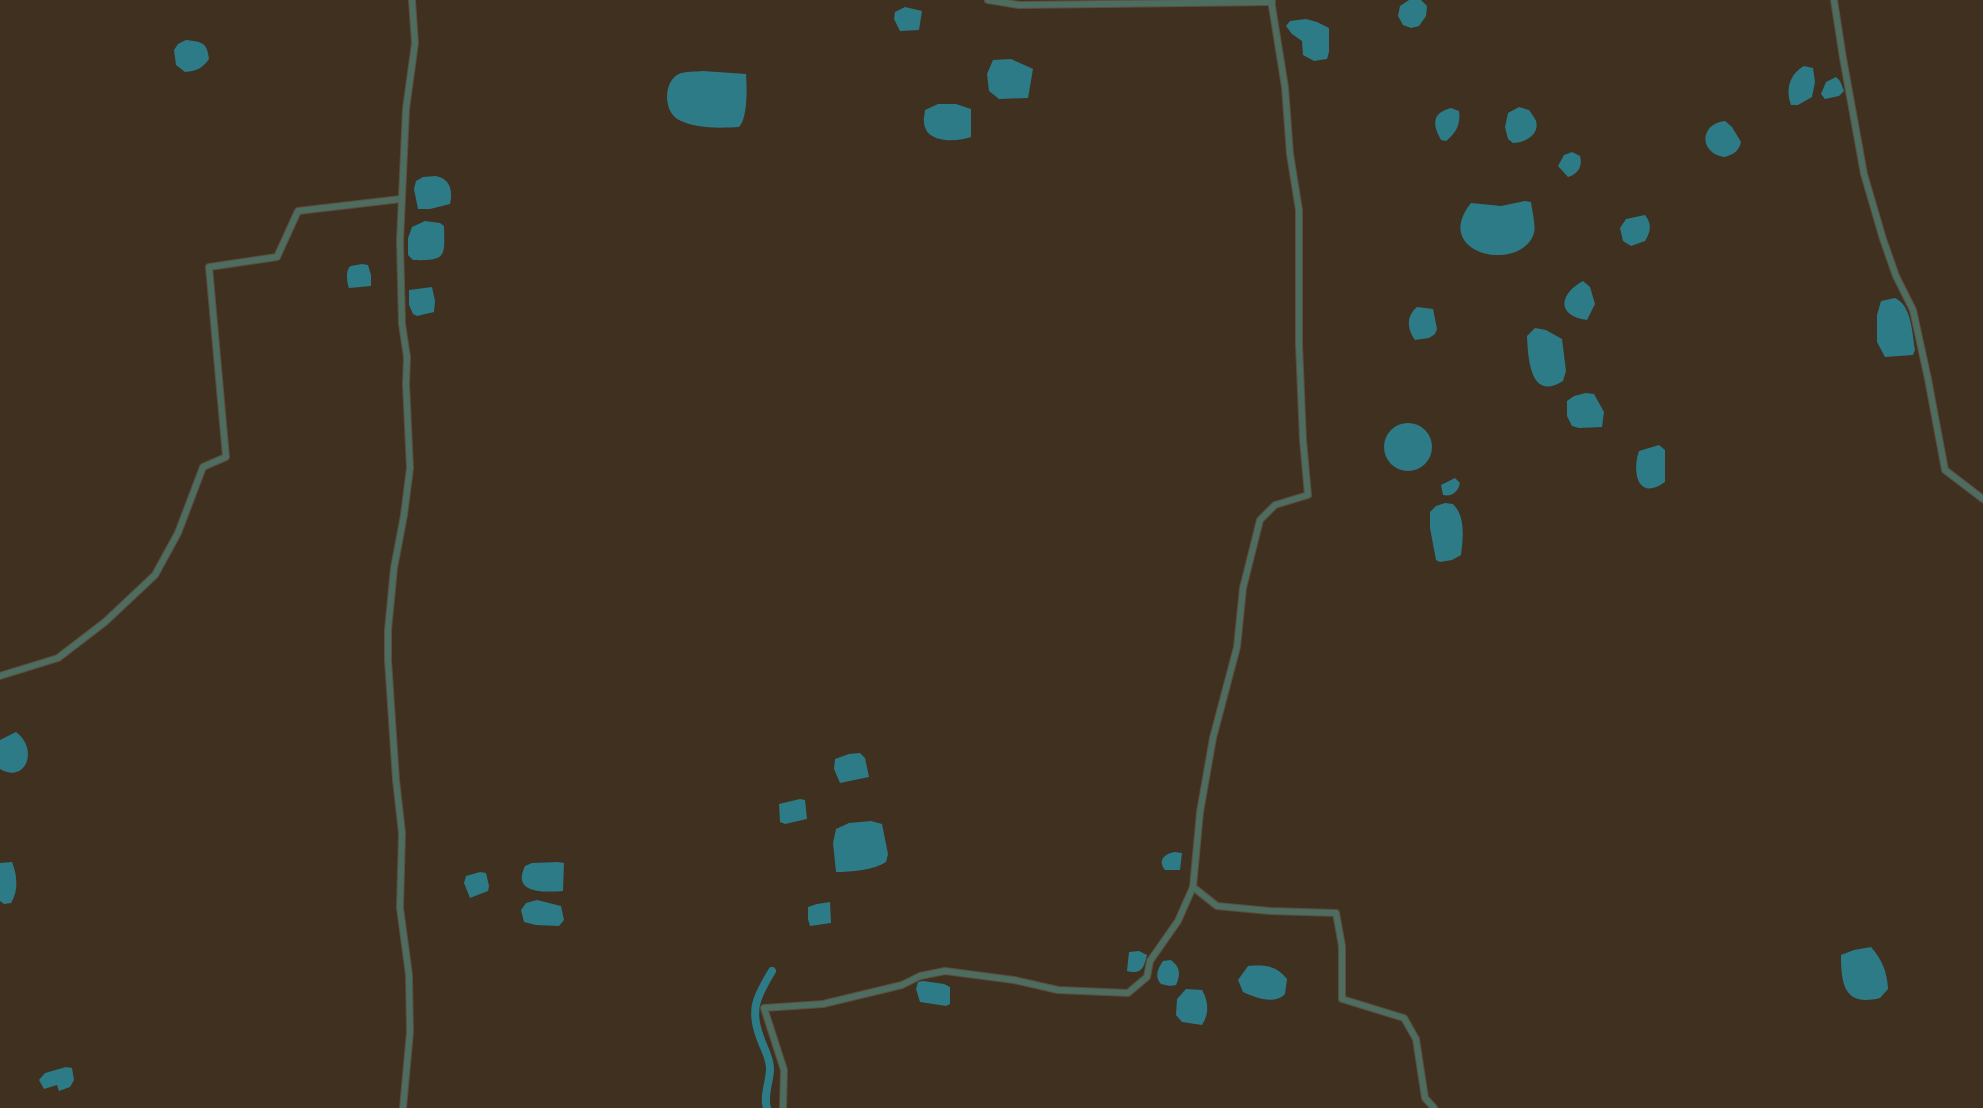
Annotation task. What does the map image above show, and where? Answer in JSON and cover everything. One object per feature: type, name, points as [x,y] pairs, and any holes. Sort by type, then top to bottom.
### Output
[{"type":"street","points":[[403,1108],[410,1032],[409,975],[400,908],[402,832],[388,660],[388,630],[394,568],[404,515],[410,468],[406,384],[407,357],[402,324],[401,199],[406,109],[415,43],[412,0]]},
{"type":"street","points":[[783,1108],[784,1070],[764,1008],[823,1004],[902,985],[920,976],[944,971],[1014,980],[1058,990],[1128,993],[1147,977],[1150,962],[1178,921],[1193,887],[1201,805],[1213,738],[1237,648],[1243,588],[1260,520],[1276,505],[1308,495],[1303,440],[1299,344],[1299,210],[1290,154],[1285,87],[1275,34],[1272,1],[1018,5],[988,0]]},
{"type":"street","points":[[1834,0],[1864,174],[1883,240],[1896,276],[1913,310],[1928,379],[1944,470],[1983,499]]},
{"type":"street","points":[[0,676],[58,658],[105,622],[155,575],[178,533],[203,467],[226,457],[209,267],[277,257],[298,211],[401,199]]},
{"type":"street","points":[[1193,887],[1217,906],[1270,912],[1336,913],[1342,946],[1342,999],[1404,1018],[1416,1039],[1425,1098],[1434,1108]]},
{"type":"water","points":[[1409,0],[1421,0],[1427,6],[1426,16],[1419,26],[1411,28],[1403,25],[1398,16],[1400,6]]},
{"type":"water","points":[[905,7],[922,11],[919,30],[900,31],[894,19],[895,12]]},
{"type":"water","points":[[1306,19],[1317,22],[1329,28],[1329,52],[1327,59],[1314,61],[1303,55],[1302,41],[1292,34],[1286,26],[1290,21]]},
{"type":"water","points":[[186,40],[196,41],[203,44],[207,49],[209,59],[198,69],[185,72],[176,65],[174,50],[178,44]]},
{"type":"water","points":[[1011,59],[1033,69],[1028,98],[999,99],[989,91],[987,74],[993,60]]},
{"type":"water","points":[[1804,66],[1813,68],[1815,82],[1812,97],[1798,105],[1791,105],[1789,99],[1790,82],[1795,73]]},
{"type":"water","points":[[703,71],[746,74],[747,94],[745,110],[742,123],[739,127],[716,128],[693,125],[679,120],[670,110],[667,97],[670,83],[674,78],[684,72]]},
{"type":"water","points":[[1836,77],[1840,81],[1844,91],[1839,96],[1825,99],[1821,94],[1826,82]]},
{"type":"water","points":[[938,104],[956,104],[971,109],[971,137],[958,140],[943,140],[930,134],[926,129],[924,122],[925,110]]},
{"type":"water","points":[[1519,107],[1529,110],[1537,126],[1533,134],[1526,140],[1513,143],[1508,139],[1505,127],[1508,113]]},
{"type":"water","points":[[1451,108],[1459,111],[1457,128],[1446,141],[1441,140],[1435,124],[1437,116],[1445,110]]},
{"type":"water","points":[[1725,121],[1732,127],[1741,142],[1739,148],[1735,152],[1724,157],[1710,150],[1706,145],[1705,139],[1710,127],[1716,123]]},
{"type":"water","points":[[1572,152],[1580,156],[1581,163],[1577,172],[1568,177],[1558,166],[1564,155]]},
{"type":"water","points":[[436,176],[445,180],[451,190],[450,204],[430,209],[418,209],[414,189],[416,181],[423,177]]},
{"type":"water","points":[[1525,201],[1531,202],[1535,229],[1533,236],[1524,247],[1511,253],[1495,255],[1481,252],[1469,245],[1461,234],[1461,220],[1471,203],[1501,206]]},
{"type":"water","points":[[1645,215],[1649,221],[1650,228],[1649,234],[1645,241],[1631,246],[1623,241],[1620,228],[1626,219]]},
{"type":"water","points":[[425,221],[440,223],[444,226],[443,251],[438,258],[413,260],[408,255],[408,238],[412,227]]},
{"type":"water","points":[[362,264],[368,265],[371,275],[371,286],[349,288],[347,276],[349,268],[351,266]]},
{"type":"water","points":[[1583,281],[1590,287],[1595,304],[1587,320],[1577,318],[1570,314],[1564,304],[1569,292]]},
{"type":"water","points":[[432,287],[435,301],[434,312],[417,316],[413,314],[409,305],[409,290]]},
{"type":"water","points":[[1895,298],[1901,302],[1908,313],[1915,350],[1913,355],[1885,357],[1877,342],[1877,315],[1881,301]]},
{"type":"water","points":[[1417,307],[1433,309],[1437,329],[1435,334],[1429,338],[1415,340],[1410,331],[1409,318]]},
{"type":"water","points":[[1535,328],[1546,330],[1562,339],[1566,371],[1563,381],[1552,386],[1544,386],[1537,382],[1530,365],[1527,336]]},
{"type":"water","points":[[1586,393],[1594,394],[1604,412],[1602,427],[1579,428],[1572,426],[1567,416],[1567,401],[1574,396]]},
{"type":"water","points":[[1408,423],[1417,425],[1425,430],[1430,438],[1432,447],[1430,456],[1425,464],[1417,469],[1408,471],[1399,469],[1391,464],[1386,456],[1384,447],[1386,438],[1391,430],[1399,425]]},
{"type":"water","points":[[1659,445],[1665,450],[1665,482],[1656,487],[1648,488],[1639,482],[1637,475],[1636,467],[1639,451]]},
{"type":"water","points":[[1455,478],[1460,483],[1458,489],[1452,494],[1443,495],[1441,485]]},
{"type":"water","points":[[1445,503],[1453,504],[1460,515],[1463,528],[1461,555],[1452,560],[1440,562],[1436,560],[1430,528],[1430,512],[1436,506]]},
{"type":"water","points":[[16,732],[23,739],[27,747],[28,755],[23,768],[17,772],[9,772],[0,769],[0,740]]},
{"type":"water","points":[[860,753],[865,758],[869,777],[840,783],[834,769],[835,759],[849,754]]},
{"type":"water","points":[[800,799],[805,800],[807,819],[785,824],[780,822],[779,804]]},
{"type":"water","points":[[871,821],[882,824],[888,854],[886,862],[869,869],[836,872],[833,843],[836,829],[849,823]]},
{"type":"water","points":[[1174,852],[1182,853],[1180,870],[1165,870],[1162,863],[1163,858]]},
{"type":"water","points":[[12,862],[16,877],[16,888],[14,898],[11,903],[4,904],[0,901],[0,863]]},
{"type":"water","points":[[532,863],[564,863],[563,891],[548,892],[532,890],[526,887],[523,882],[522,875],[525,866]]},
{"type":"water","points":[[480,872],[486,873],[489,886],[488,891],[470,898],[464,883],[466,876]]},
{"type":"water","points":[[537,900],[561,906],[564,920],[559,926],[536,925],[524,922],[521,910],[526,903]]},
{"type":"water","points":[[830,902],[831,923],[810,926],[808,919],[808,907]]},
{"type":"water","points":[[1871,947],[1883,966],[1888,989],[1880,998],[1868,1000],[1859,999],[1852,996],[1847,991],[1844,984],[1841,955],[1854,950]]},
{"type":"water","points":[[1139,951],[1147,955],[1142,969],[1136,972],[1127,971],[1129,952]]},
{"type":"water","points":[[1171,960],[1178,968],[1179,977],[1176,985],[1170,986],[1161,984],[1157,975],[1163,961]]},
{"type":"water","points":[[1248,966],[1270,967],[1283,974],[1287,979],[1285,994],[1276,999],[1270,1000],[1259,998],[1243,992],[1238,980]]},
{"type":"water","points":[[923,981],[944,984],[950,987],[950,1004],[946,1006],[920,1002],[916,989],[918,982]]},
{"type":"water","points":[[1186,989],[1202,990],[1204,994],[1207,1003],[1207,1012],[1202,1025],[1182,1022],[1176,1015],[1177,999]]},
{"type":"water","points":[[66,1067],[72,1068],[74,1080],[70,1087],[59,1091],[57,1085],[44,1089],[39,1080],[45,1073]]},
{"type":"waterway","points":[[767,1108],[766,1094],[770,1074],[770,1065],[757,1027],[755,1010],[759,995],[772,971]]}]
